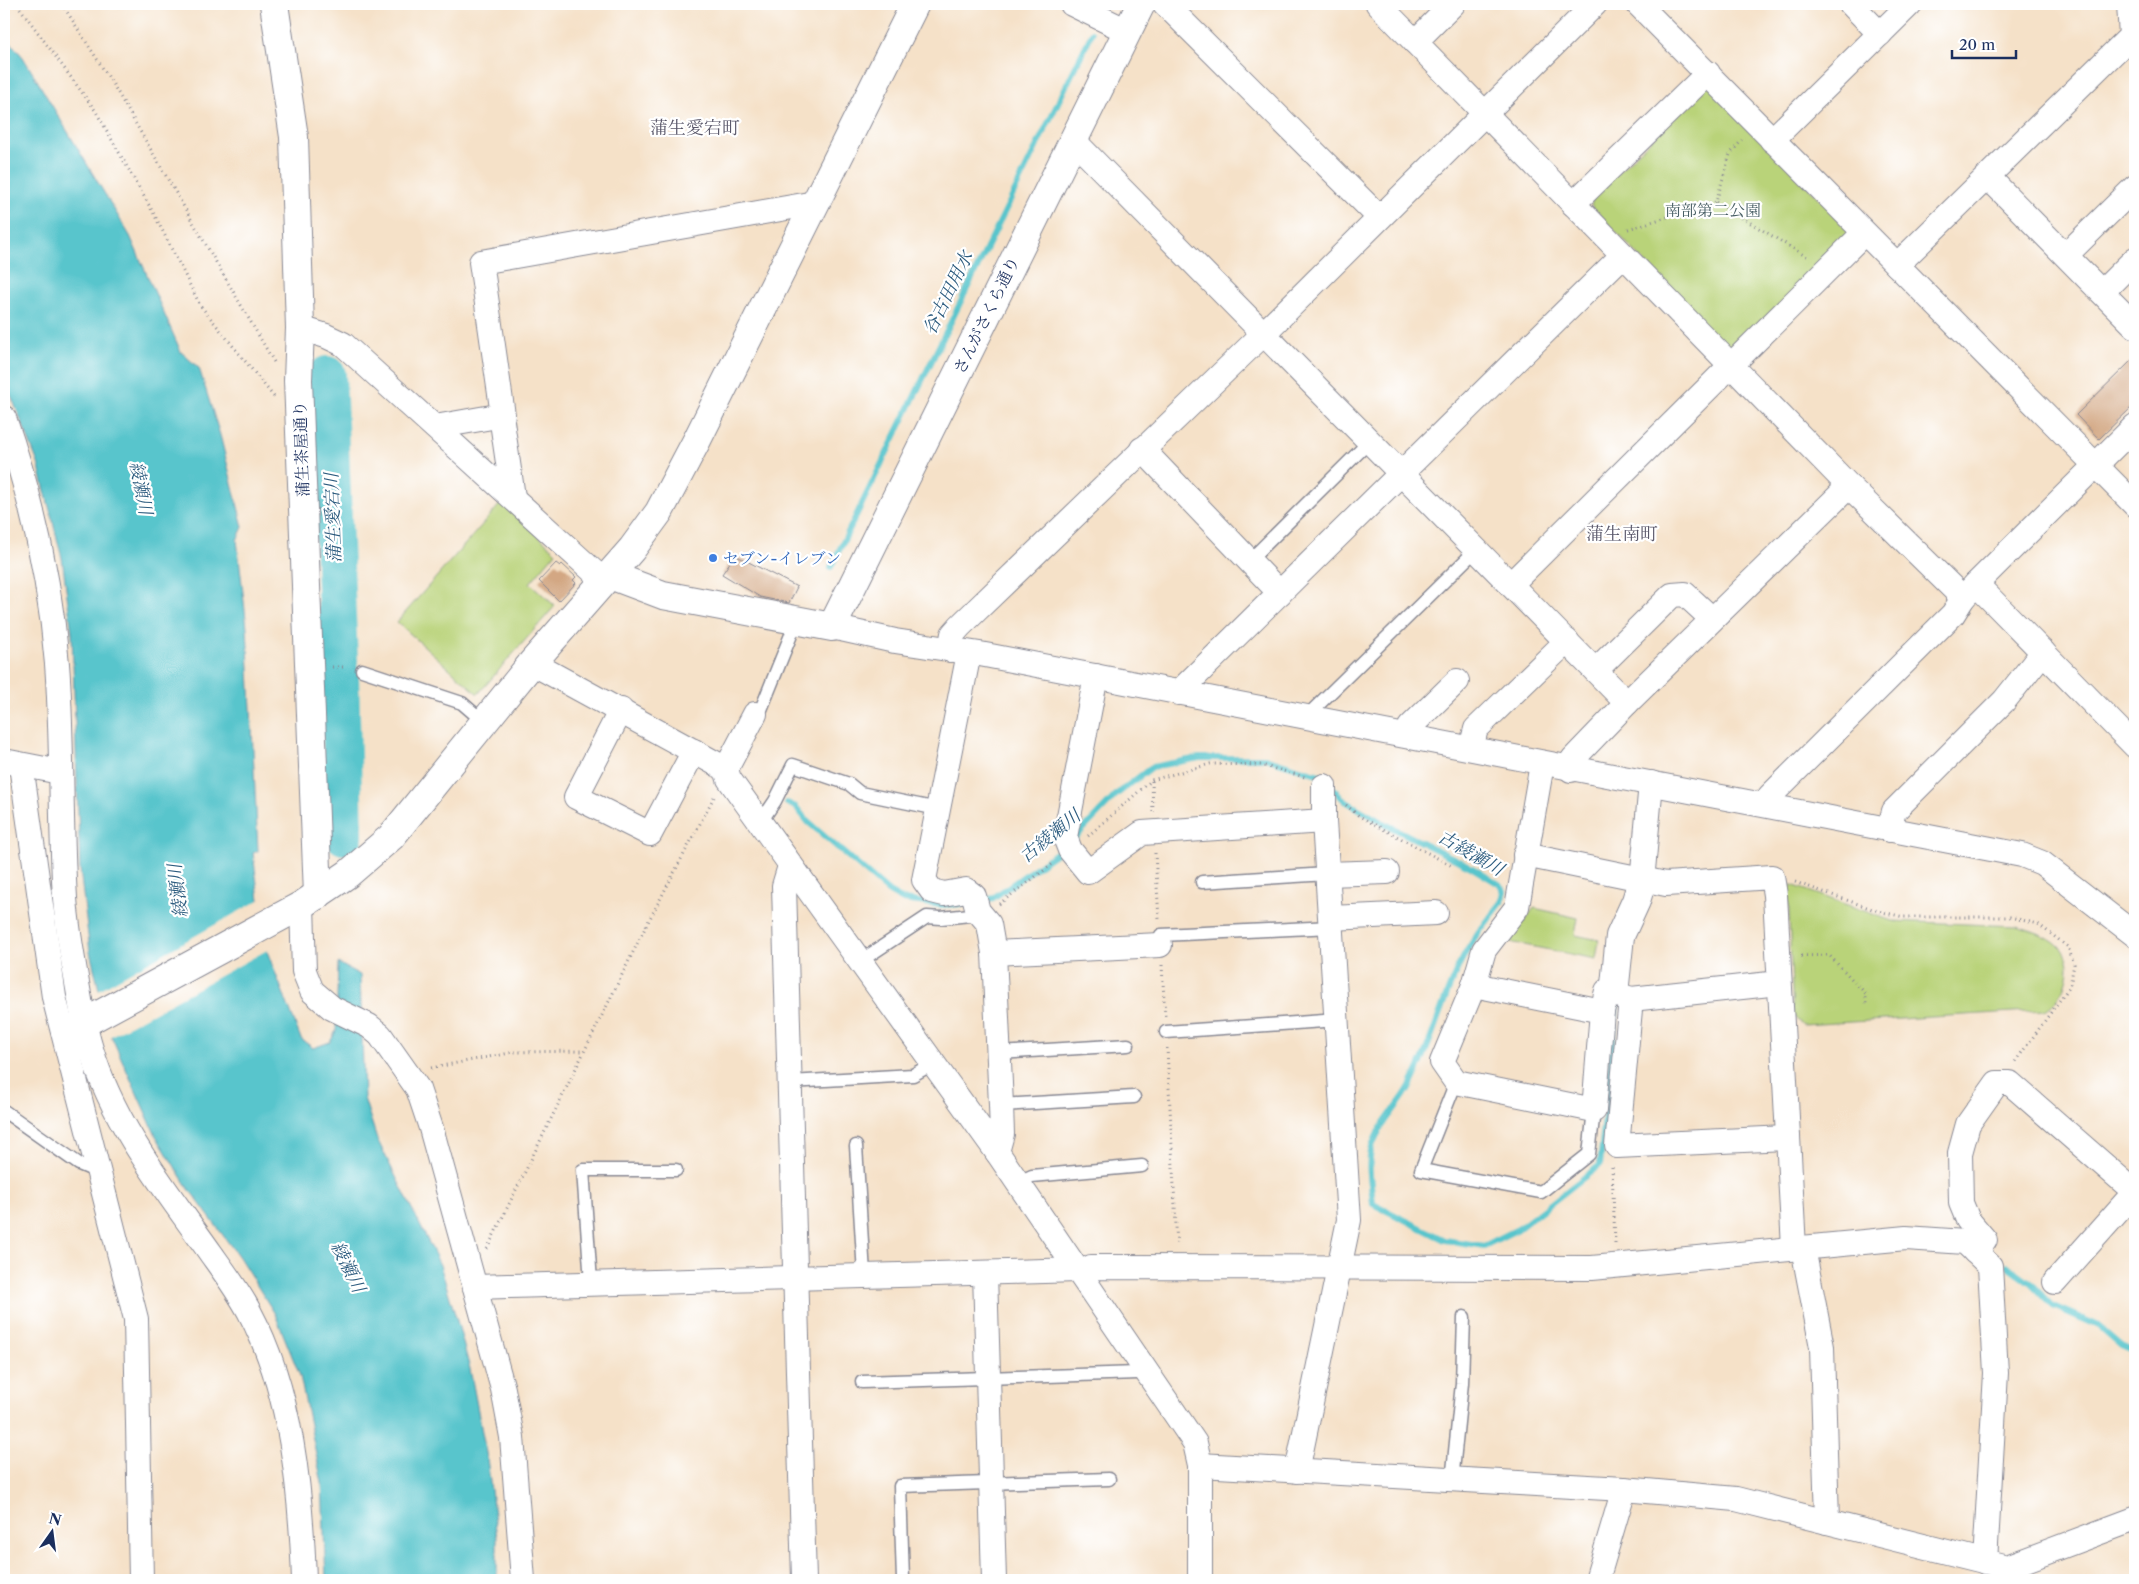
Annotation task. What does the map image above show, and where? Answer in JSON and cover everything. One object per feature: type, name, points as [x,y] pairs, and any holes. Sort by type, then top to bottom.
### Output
[{"type":"street","name":"蒲生茶屋通り","points":[[274,4],[294,137],[300,328],[298,380],[304,904]]},
{"type":"street","points":[[92,1019],[304,904],[348,874],[391,837],[532,663],[607,578],[659,512],[915,4]]},
{"type":"street","points":[[1072,4],[1127,31]]},
{"type":"street","name":"さんがさくら通り","points":[[832,627],[1141,4]]},
{"type":"street","points":[[1166,4],[1379,217]]},
{"type":"street","points":[[1378,4],[1849,486],[1964,599],[2043,652],[2135,746]]},
{"type":"street","points":[[1415,42],[1454,4]]},
{"type":"street","points":[[997,1152],[1002,1134],[1001,1105],[994,953],[989,924],[966,890],[944,894],[932,891],[924,880],[938,810],[960,652],[953,634],[1142,449],[1273,325],[1379,217],[1595,4]]},
{"type":"street","points":[[1638,4],[2135,505]]},
{"type":"street","points":[[1851,4],[1880,34]]},
{"type":"street","points":[[1772,140],[1910,4]]},
{"type":"street","points":[[1897,265],[2133,38],[2129,4]]},
{"type":"street","points":[[1573,204],[1708,73]]},
{"type":"street","points":[[1073,140],[1273,325],[1370,441],[1627,703]]},
{"type":"street","points":[[1988,177],[2135,326]]},
{"type":"street","points":[[2066,255],[2135,187]]},
{"type":"street","points":[[513,498],[481,262],[815,203]]},
{"type":"street","points":[[1511,584],[1732,366],[1864,232]]},
{"type":"street","points":[[1178,694],[1622,255]]},
{"type":"street","points":[[2102,292],[2135,259]]},
{"type":"street","points":[[300,328],[344,344],[513,498],[607,578],[663,595],[1471,748],[1542,764],[1577,760],[1652,783],[2022,855],[2042,863],[2135,935]]},
{"type":"street","points":[[435,427],[501,415]]},
{"type":"street","points":[[4,418],[31,502],[46,580],[57,665],[65,900],[92,1019],[101,1077],[125,1126],[150,1168],[250,1311],[282,1399],[295,1462],[302,1519],[304,1580]]},
{"type":"street","points":[[1767,805],[1770,796],[2135,426]]},
{"type":"street","points":[[1142,449],[1280,593]]},
{"type":"street","points":[[1577,760],[1627,703],[1849,486]]},
{"type":"street","points":[[1596,670],[1672,596],[1686,594],[1712,619]]},
{"type":"street","points":[[1471,748],[1476,729],[1567,641]]},
{"type":"street","points":[[1889,830],[1894,811],[2004,701],[2043,652]]},
{"type":"street","points":[[532,663],[694,751],[728,774],[760,824],[997,1152],[1195,1443],[1200,1465],[1200,1580]]},
{"type":"street","points":[[1096,676],[1055,836],[1070,850],[1088,872],[1142,833],[1324,821]]},
{"type":"street","points":[[1408,736],[1410,727],[1457,681]]},
{"type":"street","points":[[621,710],[576,797],[650,834],[694,751]]},
{"type":"street","points":[[728,774],[755,714]]},
{"type":"street","points":[[60,772],[12,763],[54,996],[136,1319],[142,1580]]},
{"type":"street","points":[[1542,764],[1517,907],[1484,950],[1474,985],[1442,1062],[1456,1082],[1594,1110],[1616,1001]]},
{"type":"street","points":[[1652,783],[1642,881],[1636,901],[1620,936],[1616,1001],[1617,1146],[1788,1138]]},
{"type":"street","points":[[1297,1471],[1349,1220],[1338,1020],[1327,874],[1324,786]]},
{"type":"street","points":[[1525,855],[1642,881],[1666,884],[1774,886],[1788,1138],[1799,1248],[1822,1347],[1827,1522]]},
{"type":"street","points":[[790,866],[784,886],[804,1580]]},
{"type":"street","points":[[1327,874],[1387,872]]},
{"type":"street","points":[[304,904],[304,971],[312,991],[332,1008],[369,1026],[380,1035],[418,1089],[431,1128],[504,1389],[512,1437],[523,1580]]},
{"type":"street","points":[[1331,922],[1436,913]]},
{"type":"street","points":[[994,953],[1160,940]]},
{"type":"street","points":[[1474,985],[1616,1001],[1778,983]]},
{"type":"street","points":[[1975,1252],[1985,1240],[1968,1220],[1961,1203],[1960,1153],[1968,1124],[1997,1083],[2010,1083],[2135,1192],[2055,1282]]},
{"type":"street","points":[[474,1283],[591,1282],[864,1274],[1079,1272],[1090,1267],[1542,1269],[1616,1265],[1906,1238],[1965,1242],[1990,1266],[1996,1373],[1999,1570]]},
{"type":"street","points":[[985,1273],[986,1379],[994,1580]]},
{"type":"street","points":[[1200,1465],[1624,1490],[1736,1499],[1827,1522],[1999,1570],[2135,1519]]},
{"type":"street","points":[[1597,1580],[1624,1490]]},
{"type":"lane","points":[[1249,561],[1370,441]]},
{"type":"lane","points":[[1312,718],[1314,709],[1476,550]]},
{"type":"lane","points":[[755,714],[760,712],[797,620]]},
{"type":"lane","points":[[362,670],[462,703],[484,722]]},
{"type":"lane","points":[[760,824],[775,801],[793,765],[849,784],[860,792],[938,810]]},
{"type":"lane","points":[[1202,882],[1327,874]]},
{"type":"lane","points":[[859,962],[927,917],[941,918],[977,907]]},
{"type":"lane","points":[[1160,940],[1331,922]]},
{"type":"lane","points":[[1166,1032],[1338,1020]]},
{"type":"lane","points":[[999,1053],[1128,1045]]},
{"type":"lane","points":[[790,1082],[913,1075],[932,1064]]},
{"type":"lane","points":[[1456,1082],[1421,1170],[1541,1192],[1589,1154],[1594,1110]]},
{"type":"lane","points":[[1001,1105],[1134,1097]]},
{"type":"lane","points":[[4,1111],[79,1164],[98,1172]]},
{"type":"lane","points":[[856,1146],[864,1274]]},
{"type":"lane","points":[[1017,1183],[1032,1176],[1142,1166]]},
{"type":"lane","points":[[591,1282],[583,1170],[676,1170]]},
{"type":"lane","points":[[1452,1481],[1462,1383],[1464,1317]]},
{"type":"lane","points":[[862,1382],[1138,1374],[1144,1368]]},
{"type":"lane","points":[[903,1580],[900,1486],[990,1481],[1109,1479]]},
{"type":"path","points":[[17,4],[95,110],[154,214],[200,305],[278,401]]},
{"type":"path","points":[[62,4],[112,81],[279,369]]},
{"type":"path","points":[[1716,202],[1730,154],[1736,146]]},
{"type":"path","points":[[1625,231],[1629,228],[1716,202],[1804,257],[1819,257],[1830,268]]},
{"type":"path","points":[[474,1283],[583,1050],[719,787],[728,774]]},
{"type":"path","points":[[1774,886],[1786,879],[1904,917],[2010,917],[2038,924],[2068,947],[2074,964],[2070,986],[2006,1074],[2003,1082]]},
{"type":"path","points":[[1778,957],[1829,955],[1866,994],[1866,1006]]},
{"type":"path","points":[[408,1075],[427,1068],[515,1052],[583,1050]]},
{"type":"path","points":[[1616,1265],[1612,1166],[1621,1146]]},
{"type":"green space","name":"南部第二公園","points":[[1709,84],[1853,233],[1732,355],[1591,205],[1594,195]]},
{"type":"green space","points":[[502,502],[556,552],[530,583],[555,606],[478,694],[397,622]]},
{"type":"green space","points":[[1792,885],[1892,921],[2016,926],[2040,934],[2058,945],[2064,952],[2068,973],[2064,987],[2056,1000],[2045,1010],[1803,1025],[1793,1016],[1788,887]]},
{"type":"green space","points":[[1534,908],[1578,918],[1575,935],[1599,940],[1596,959],[1509,942]]},
{"type":"water","name":"綾瀬川","points":[[4,35],[23,57],[130,236],[181,352],[199,368],[220,435],[243,527],[237,540],[247,628],[258,851],[253,853],[265,946],[301,1039],[313,1048],[330,1042],[336,1031],[338,963],[360,975],[364,1098],[377,1139],[440,1265],[458,1324],[470,1369],[487,1458],[497,1538],[497,1580],[326,1580],[322,1483],[300,1376],[275,1314],[239,1257],[186,1185],[156,1136],[109,1031],[90,952],[80,869],[72,633],[62,558],[38,463],[4,378]]},
{"type":"pier","points":[[261,899],[269,949],[109,1037],[97,991]]},
{"type":"building","points":[[2135,357],[2135,404],[2099,439],[2076,415]]},
{"type":"building","points":[[735,555],[797,587],[789,603],[760,597],[722,574]]},
{"type":"building","points":[[556,563],[560,566],[562,564],[576,577],[573,580],[576,583],[559,601],[539,581]]},
{"type":"waterway","name":"谷古田用水","points":[[831,567],[1092,33]]},
{"type":"waterway","name":"蒲生愛宕川","points":[[327,375],[339,661]]},
{"type":"waterway","name":"蒲生愛宕川","points":[[340,674],[344,836]]},
{"type":"waterway","name":"古綾瀬川","points":[[1072,841],[1117,794],[1152,767],[1199,758],[1265,758],[1320,775],[1345,801],[1387,825],[1469,866],[1499,884],[1504,891],[1502,902],[1460,962],[1417,1072],[1405,1094],[1378,1134],[1370,1157],[1373,1204],[1445,1240],[1484,1246],[1518,1229],[1600,1165],[1617,1001]]},
{"type":"waterway","name":"古綾瀬川","points":[[787,803],[796,807],[808,822],[889,892],[903,900],[941,905],[966,904],[993,898],[1065,847]]},
{"type":"waterway","name":"古綾瀬川","points":[[2008,1266],[2031,1283],[2053,1306],[2099,1326],[2121,1345],[2135,1351]]},
{"type":"place","name":"セブン-イレブン","points":[[713,558]]},
{"type":"district","name":"蒲生愛宕町","points":[[695,128]]},
{"type":"district","name":"蒲生南町","points":[[1622,534]]}]
